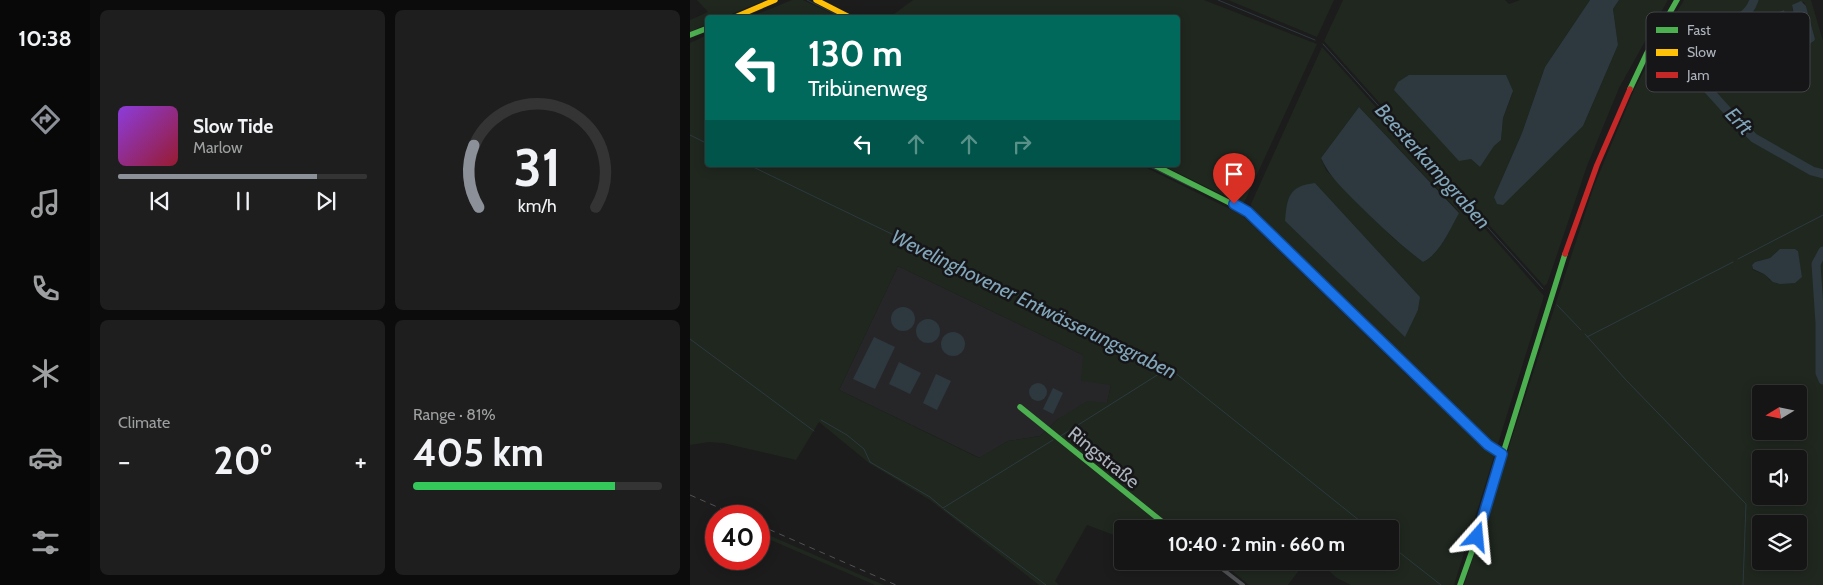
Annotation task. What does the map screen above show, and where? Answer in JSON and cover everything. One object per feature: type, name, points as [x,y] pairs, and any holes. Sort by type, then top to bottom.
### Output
[{"type":"street","points":[[740,15],[775,0]]},
{"type":"street","points":[[816,0],[845,15]]},
{"type":"street","points":[[1670,12],[1677,0]]},
{"type":"street","points":[[690,35],[705,29]]},
{"type":"street","points":[[1460,585],[1595,167],[1630,85],[1646,56]]},
{"type":"street","points":[[1158,167],[1246,210],[1488,445],[1502,454]]},
{"type":"street","name":"Ringstraße","points":[[1020,407],[1160,520]]},
{"type":"street","points":[[1224,570],[1243,585]]},
{"type":"shaded area","points":[[697,0],[766,0],[729,15],[705,15],[705,25],[690,32],[690,20],[708,12]]},
{"type":"shaded area","points":[[792,0],[803,0],[835,15],[755,15]]},
{"type":"shaded area","points":[[913,0],[1204,0],[1317,44],[1243,205],[1166,167],[1180,167],[1180,15],[893,15]]},
{"type":"shaded area","points":[[1228,0],[1334,0],[1317,37]]},
{"type":"shaded area","points":[[1343,0],[1505,0],[1509,4],[1520,0],[1590,0],[1545,67],[1522,133],[1494,197],[1554,154],[1583,126],[1618,45],[1613,9],[1619,0],[1668,0],[1661,12],[1646,12],[1646,40],[1619,88],[1587,166],[1547,284],[1544,286],[1324,41]],"holes":[[[1513,92],[1503,118],[1501,140],[1494,146],[1480,167],[1471,159]]]},
{"type":"shaded area","points":[[1590,0],[1619,0],[1613,9],[1618,45],[1583,126],[1503,205],[1497,204],[1494,197],[1522,133],[1545,67]]},
{"type":"shaded area","points":[[1684,0],[1811,0],[1823,41],[1823,585],[1464,585],[1594,186],[1634,90],[1646,67],[1646,92],[1810,92],[1810,44],[1815,39],[1810,21],[1810,12],[1808,12],[1804,2],[1792,6],[1793,12],[1785,12],[1784,10],[1779,12],[1677,12]],"holes":[[[1779,250],[1797,250],[1802,277],[1770,280],[1764,274],[1753,270],[1752,265],[1755,262],[1770,258]]]},
{"type":"shaded area","points":[[1801,1],[1806,6],[1808,12],[1793,12],[1792,5]]},
{"type":"shaded area","points":[[1810,21],[1815,39],[1810,44]]},
{"type":"shaded area","points":[[705,36],[705,167],[1145,167],[1242,215],[1414,382],[1420,373],[1252,210],[1251,204],[1322,47],[1544,296],[1454,585],[1351,585],[1337,578],[1328,570],[1399,570],[1399,520],[1114,520],[1114,535],[1087,525],[1055,581],[1059,585],[1039,585],[930,500],[869,463],[819,422],[796,460],[723,443],[709,442],[690,445],[690,43]],"holes":[[[1359,107],[1459,212],[1435,253],[1423,262],[1393,238],[1326,170],[1321,158]],[[1315,183],[1420,297],[1418,310],[1405,336],[1285,221]],[[898,266],[1083,355],[1081,381],[1111,385],[1107,403],[1087,401],[1058,419],[1040,436],[1008,441],[979,458],[839,390]]]},
{"type":"shaded area","points":[[1409,75],[1506,75],[1513,91],[1503,118],[1501,140],[1494,146],[1480,167],[1471,159],[1459,161],[1394,90],[1398,82]]},
{"type":"shaded area","points":[[1359,107],[1459,213],[1435,253],[1423,262],[1389,234],[1347,193],[1332,176],[1321,158]]},
{"type":"shaded area","points":[[1315,183],[1420,297],[1418,310],[1405,337],[1285,221],[1287,205],[1291,194],[1300,187]]},
{"type":"shaded area","points":[[1780,249],[1795,249],[1798,251],[1802,277],[1795,283],[1780,284],[1773,282],[1764,274],[1753,269],[1752,265],[1755,262],[1770,258]]},
{"type":"shaded area","points":[[898,266],[1083,355],[1111,385],[1107,403],[1058,419],[1040,436],[1008,441],[980,458],[839,390]]},
{"type":"shaded area","points":[[903,307],[912,310],[915,319],[912,328],[903,331],[894,328],[891,319],[894,310]]},
{"type":"shaded area","points":[[928,319],[937,322],[940,331],[937,340],[928,343],[919,340],[916,331],[919,322]]},
{"type":"shaded area","points":[[953,332],[962,335],[965,344],[962,353],[953,356],[944,353],[941,344],[944,335]]},
{"type":"shaded area","points":[[874,337],[895,347],[875,389],[853,379]]},
{"type":"shaded area","points":[[899,362],[921,373],[910,394],[889,384]]},
{"type":"shaded area","points":[[936,374],[951,381],[937,410],[923,403]]},
{"type":"shaded area","points":[[1038,383],[1044,386],[1047,392],[1044,398],[1038,401],[1032,398],[1029,392],[1032,386]]},
{"type":"shaded area","points":[[1053,388],[1063,393],[1053,414],[1043,409]]},
{"type":"shaded area","points":[[770,536],[884,585],[875,585],[770,540]]},
{"type":"shaded area","points":[[1231,570],[1299,570],[1288,585],[1249,585]]},
{"type":"waterway","points":[[807,0],[837,15]]},
{"type":"waterway","name":"Beesterkampgraben","points":[[1218,0],[1315,40]]},
{"type":"waterway","name":"Erft","points":[[1747,12],[1754,0]]},
{"type":"waterway","name":"Beesterkampgraben","points":[[1323,44],[1543,289]]},
{"type":"waterway","name":"Erft","points":[[1710,92],[1754,138],[1812,171],[1823,174]]},
{"type":"waterway","name":"Wevelinghovener Entwässerungsgraben","points":[[690,135],[705,142]]},
{"type":"waterway","name":"Wevelinghovener Entwässerungsgraben","points":[[753,167],[1169,368],[1359,520]]},
{"type":"waterway","points":[[1150,167],[1193,188]]},
{"type":"waterway","points":[[1738,259],[1823,215]]},
{"type":"waterway","name":"Erft","points":[[1823,251],[1816,264],[1820,323],[1820,373],[1823,380]]},
{"type":"waterway","points":[[1587,337],[1733,262]]},
{"type":"waterway","name":"Beesterkampgraben","points":[[1557,305],[1581,330]]},
{"type":"waterway","name":"Beesterkampgraben","points":[[1585,334],[1626,380],[1746,504],[1743,585]]},
{"type":"waterway","points":[[690,339],[814,431]]},
{"type":"waterway","points":[[1059,437],[1162,372]]},
{"type":"waterway","points":[[821,420],[847,435],[864,449],[870,462],[930,497],[943,508],[1053,440]]},
{"type":"waterway","points":[[944,509],[1046,585]]},
{"type":"waterway","name":"Wevelinghovener Entwässerungsgraben","points":[[1399,552],[1441,585]]},
{"type":"railway","points":[[690,495],[713,505]]},
{"type":"railway","points":[[770,530],[896,585]]},
{"type":"traffic: fast","points":[[1670,12],[1677,0]]},
{"type":"traffic: fast","points":[[690,35],[705,29]]},
{"type":"traffic: fast","points":[[1630,89],[1646,55]]},
{"type":"traffic: fast","points":[[1158,167],[1246,211],[1489,445],[1502,454]]},
{"type":"traffic: fast","points":[[1460,585],[1477,537],[1565,254]]},
{"type":"traffic: fast","points":[[1020,407],[1160,520]]},
{"type":"traffic: slow","points":[[740,15],[775,0]]},
{"type":"traffic: slow","points":[[816,0],[845,15]]},
{"type":"traffic: jam","points":[[1565,254],[1597,165],[1630,89]]},
{"type":"route","points":[[1234,204],[1248,212],[1488,445],[1502,454],[1477,537]]}]
